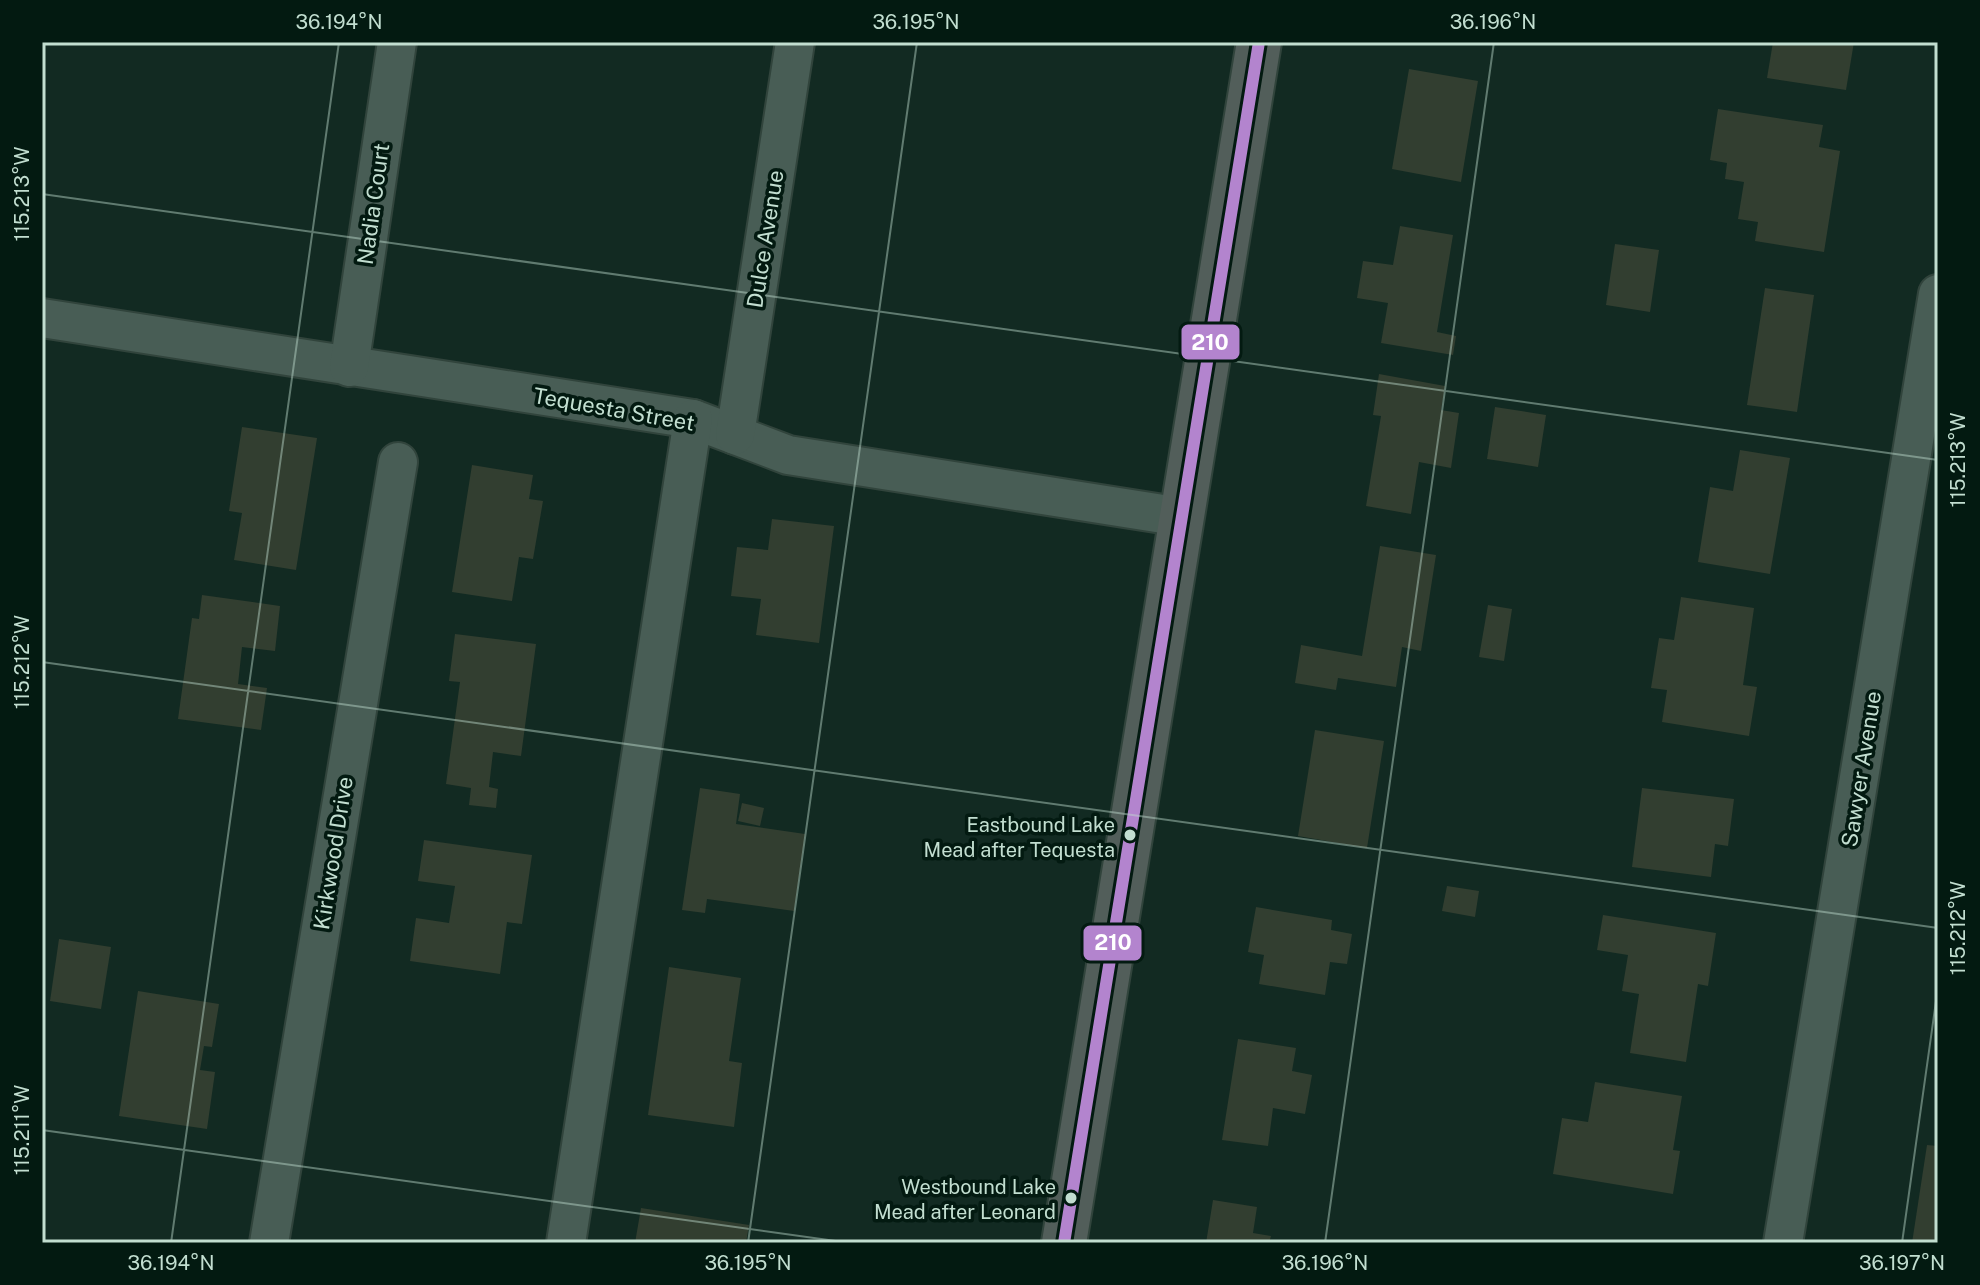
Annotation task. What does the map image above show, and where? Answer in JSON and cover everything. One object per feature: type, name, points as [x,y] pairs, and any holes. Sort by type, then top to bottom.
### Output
[{"type":"main road","points":[[1064,1243],[1259,42]]},
{"type":"street","name":"Nadia Court","points":[[349,367],[397,42]]},
{"type":"street","name":"Dulce Avenue","points":[[735,435],[795,42]]},
{"type":"street","name":"Sawyer Avenue","points":[[1783,1243],[1938,294]]},
{"type":"street","name":"Tequesta Street","points":[[42,318],[693,419],[788,455],[1182,517]]},
{"type":"street","points":[[566,1243],[693,419]]},
{"type":"street","name":"Kirkwood Drive","points":[[269,1243],[398,462]]},
{"type":"building","points":[[1773,42],[1854,42],[1846,90],[1767,78]]},
{"type":"building","points":[[1409,69],[1478,81],[1461,182],[1392,169]]},
{"type":"building","points":[[1718,109],[1823,125],[1819,147],[1840,151],[1824,252],[1755,241],[1758,222],[1738,219],[1744,182],[1725,179],[1727,163],[1710,160]]},
{"type":"building","points":[[1400,226],[1453,235],[1437,332],[1456,336],[1453,355],[1381,343],[1388,303],[1357,298],[1363,261],[1393,265]]},
{"type":"building","points":[[1615,244],[1659,250],[1650,312],[1606,305]]},
{"type":"building","points":[[1765,288],[1814,295],[1797,412],[1747,405]]},
{"type":"building","points":[[1379,374],[1445,386],[1441,410],[1459,413],[1451,468],[1419,462],[1411,514],[1366,506],[1381,416],[1373,415]]},
{"type":"building","points":[[1495,407],[1546,415],[1538,467],[1487,459]]},
{"type":"building","points":[[242,427],[317,438],[296,570],[234,560],[242,513],[229,511]]},
{"type":"building","points":[[1740,450],[1790,458],[1770,574],[1698,562],[1710,487],[1733,491]]},
{"type":"building","points":[[472,465],[533,475],[529,499],[543,501],[533,559],[519,557],[512,601],[452,592]]},
{"type":"building","points":[[772,519],[834,526],[819,643],[756,635],[761,599],[731,596],[737,547],[768,550]]},
{"type":"building","points":[[1380,546],[1436,555],[1421,651],[1402,647],[1396,687],[1338,678],[1336,690],[1295,683],[1301,645],[1362,656]]},
{"type":"building","points":[[202,595],[280,606],[275,651],[242,647],[238,684],[267,688],[261,730],[178,719],[192,618],[199,619]]},
{"type":"building","points":[[1681,597],[1754,608],[1743,685],[1757,687],[1749,736],[1662,722],[1667,690],[1651,688],[1659,638],[1674,640]]},
{"type":"building","points":[[1488,605],[1512,609],[1504,661],[1479,657]]},
{"type":"building","points":[[455,634],[536,644],[521,756],[493,752],[489,787],[498,789],[496,808],[469,805],[471,788],[446,784],[460,682],[449,681]]},
{"type":"building","points":[[1315,730],[1384,741],[1367,848],[1298,836]]},
{"type":"building","points":[[700,788],[740,794],[736,824],[805,834],[794,911],[707,899],[705,913],[682,910]]},
{"type":"building","points":[[1642,788],[1734,799],[1728,846],[1715,844],[1711,877],[1632,867]]},
{"type":"building","points":[[742,803],[764,808],[760,826],[738,821]]},
{"type":"building","points":[[424,840],[532,855],[522,924],[507,922],[500,974],[410,961],[416,918],[449,923],[455,886],[418,881]]},
{"type":"building","points":[[1447,886],[1479,891],[1475,917],[1442,911]]},
{"type":"building","points":[[1256,907],[1332,920],[1331,930],[1352,934],[1347,964],[1330,962],[1325,995],[1259,984],[1264,955],[1248,952]]},
{"type":"building","points":[[1603,915],[1716,933],[1708,986],[1698,984],[1686,1062],[1630,1053],[1639,994],[1622,991],[1628,955],[1597,950]]},
{"type":"building","points":[[59,939],[111,947],[101,1009],[50,1001]]},
{"type":"building","points":[[669,967],[741,978],[729,1061],[742,1063],[734,1127],[648,1115]]},
{"type":"building","points":[[138,991],[219,1004],[212,1047],[204,1046],[200,1070],[215,1072],[207,1129],[119,1116]]},
{"type":"building","points":[[1238,1039],[1296,1048],[1292,1071],[1312,1075],[1305,1114],[1273,1108],[1268,1146],[1222,1140]]},
{"type":"building","points":[[1595,1082],[1682,1096],[1673,1150],[1680,1151],[1673,1194],[1553,1174],[1562,1118],[1588,1122]]},
{"type":"building","points":[[1927,1145],[1938,1146],[1938,1243],[1912,1243]]},
{"type":"building","points":[[1213,1200],[1257,1207],[1253,1233],[1271,1236],[1269,1243],[1206,1243]]},
{"type":"building","points":[[641,1208],[749,1225],[746,1243],[635,1243]]},
{"type":"transit line","name":"210","points":[[1064,1243],[1259,42]]},
{"type":"place","name":"Eastbound Lake Mead after Tequesta","points":[[1130,835]]},
{"type":"place","name":"Westbound Lake Mead after Leonard","points":[[1071,1198]]}]
